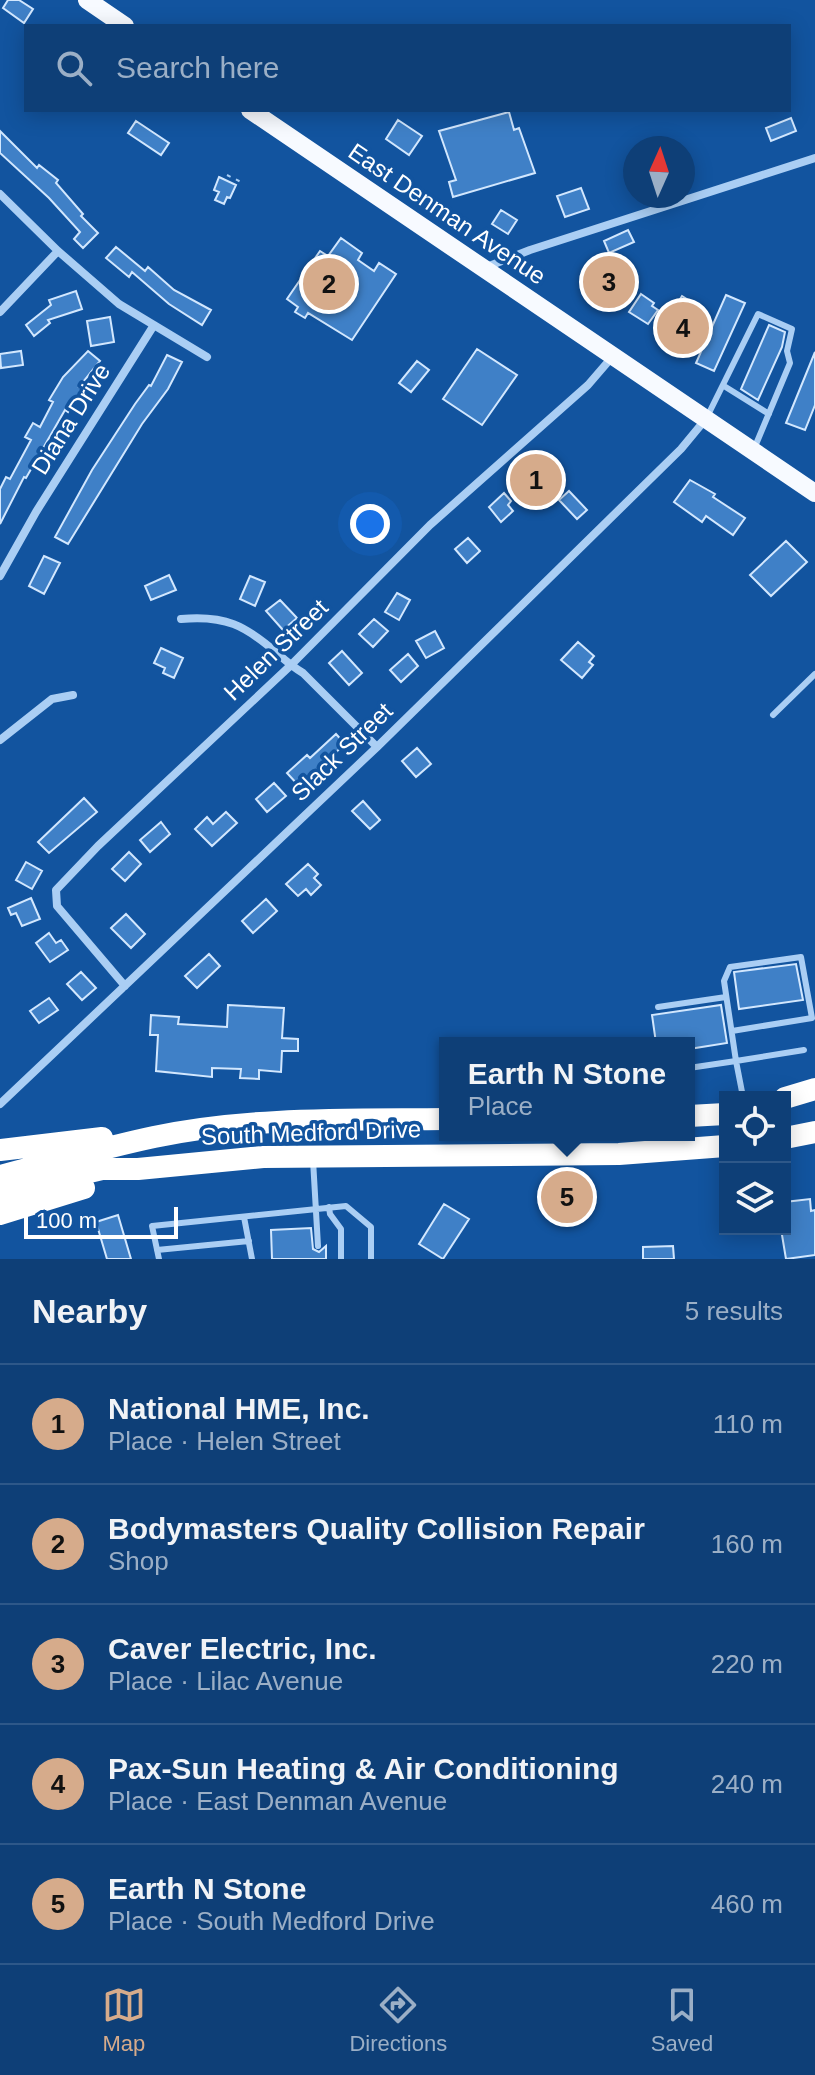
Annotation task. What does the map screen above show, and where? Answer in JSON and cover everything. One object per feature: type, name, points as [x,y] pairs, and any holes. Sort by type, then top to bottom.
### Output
[{"type":"highway","points":[[791,1096],[815,1089]]},
{"type":"highway","points":[[791,1104],[815,1099]]},
{"type":"highway","points":[[695,1116],[719,1114]]},
{"type":"highway","name":"South Medford Drive","points":[[155,1137],[266,1124],[439,1119]]},
{"type":"highway","points":[[791,1137],[815,1132]]},
{"type":"highway","points":[[0,1150],[101,1138],[155,1137]]},
{"type":"highway","points":[[0,1176],[155,1137]]},
{"type":"highway","name":"South Medford Drive","points":[[138,1169],[263,1157],[619,1154],[719,1146]]},
{"type":"highway","points":[[0,1193],[102,1169],[138,1169]]},
{"type":"highway","points":[[0,1214],[117,1179],[138,1169]]},
{"type":"main road","points":[[87,0],[122,24]]},
{"type":"main road","name":"East Denman Avenue","points":[[253,112],[815,493]]},
{"type":"street","points":[[484,268],[530,250],[815,158]]},
{"type":"street","points":[[0,194],[58,251],[119,304],[207,357]]},
{"type":"street","points":[[0,312],[58,251]]},
{"type":"street","name":"Diana Drive","points":[[0,576],[36,512],[154,325]]},
{"type":"street","name":"Helen Street","points":[[125,986],[57,906],[56,890],[98,846],[290,666],[430,525],[588,385],[613,356]]},
{"type":"street","name":"Slack Street","points":[[0,1104],[377,747],[681,449],[705,420]]},
{"type":"street","points":[[181,619],[220,618],[240,626],[303,673],[377,747]]},
{"type":"street","points":[[0,740],[52,699],[73,695]]},
{"type":"lane","points":[[705,420],[758,314],[792,329],[787,351],[790,363],[752,452]]},
{"type":"lane","points":[[724,386],[769,414]]},
{"type":"lane","points":[[773,715],[815,674]]},
{"type":"lane","points":[[732,1031],[812,1018],[801,957],[730,967],[724,981],[736,1061],[742,1091]]},
{"type":"lane","points":[[658,1007],[726,997]]},
{"type":"lane","points":[[695,1067],[804,1050]]},
{"type":"lane","points":[[312,1156],[318,1209],[318,1246]]},
{"type":"lane","points":[[159,1259],[152,1226],[346,1206],[371,1227],[371,1259]]},
{"type":"lane","points":[[329,1207],[330,1214],[341,1229],[341,1259]]},
{"type":"lane","points":[[244,1217],[252,1259]]},
{"type":"lane","points":[[157,1250],[249,1241]]},
{"type":"path","points":[[227,175],[243,183]]},
{"type":"building","points":[[8,0],[19,0],[33,9],[24,23],[3,8]]},
{"type":"building","points":[[509,112],[514,130],[519,128],[535,173],[453,197],[449,182],[456,180],[439,131]]},
{"type":"building","points":[[791,118],[796,131],[771,141],[766,128]]},
{"type":"building","points":[[398,120],[422,136],[409,155],[386,139]]},
{"type":"building","points":[[136,121],[169,143],[161,155],[128,133]]},
{"type":"building","points":[[0,131],[37,168],[39,165],[58,180],[56,183],[98,233],[83,248],[74,239],[80,232],[49,198],[0,153]]},
{"type":"building","points":[[219,177],[236,185],[224,204],[215,200],[219,192],[214,190]]},
{"type":"building","points":[[581,188],[589,209],[565,217],[557,196]]},
{"type":"building","points":[[501,210],[517,220],[508,234],[492,224]]},
{"type":"building","points":[[628,230],[634,242],[609,253],[604,241]]},
{"type":"building","points":[[341,238],[362,253],[358,260],[374,271],[379,263],[396,274],[352,340],[308,313],[305,318],[295,312],[298,307],[287,299],[320,251],[328,256]]},
{"type":"building","points":[[116,247],[145,271],[148,267],[174,290],[211,310],[202,325],[169,304],[132,272],[129,277],[106,258]]},
{"type":"building","points":[[612,266],[623,274],[606,298],[595,290]]},
{"type":"building","points":[[76,291],[82,309],[48,320],[50,323],[34,336],[26,325],[51,305],[49,300]]},
{"type":"building","points":[[641,294],[658,310],[648,324],[629,312]]},
{"type":"building","points":[[726,295],[745,303],[714,371],[696,363]]},
{"type":"building","points":[[682,296],[703,309],[679,345],[668,338],[682,318],[672,312]]},
{"type":"building","points":[[110,317],[114,342],[91,346],[87,321]]},
{"type":"building","points":[[769,325],[785,332],[782,347],[758,400],[741,389]]},
{"type":"building","points":[[477,349],[517,375],[482,425],[443,399]]},
{"type":"building","points":[[21,351],[23,365],[1,368],[0,354]]},
{"type":"building","points":[[88,351],[100,361],[79,387],[82,389],[68,412],[65,410],[24,477],[0,524],[0,489],[6,477],[10,479],[31,440],[25,437],[33,423],[40,427],[53,402],[49,400],[63,377]]},
{"type":"building","points":[[815,352],[815,405],[805,430],[786,423]]},
{"type":"building","points":[[167,355],[182,362],[168,389],[142,424],[68,544],[55,537],[92,470],[135,404],[151,386]]},
{"type":"building","points":[[417,361],[429,370],[411,392],[399,383]]},
{"type":"building","points":[[539,467],[550,478],[533,493],[522,482]]},
{"type":"building","points":[[690,480],[715,494],[713,497],[745,518],[733,535],[706,516],[702,522],[674,502]]},
{"type":"building","points":[[569,491],[587,510],[577,519],[559,500]]},
{"type":"building","points":[[504,493],[511,501],[508,505],[513,511],[501,522],[489,507]]},
{"type":"building","points":[[468,538],[480,551],[467,563],[455,549]]},
{"type":"building","points":[[786,541],[807,562],[771,596],[750,575]]},
{"type":"building","points":[[44,556],[60,563],[44,594],[29,586]]},
{"type":"building","points":[[169,575],[176,590],[151,600],[145,586]]},
{"type":"building","points":[[250,576],[265,582],[255,606],[240,599]]},
{"type":"building","points":[[397,593],[410,600],[399,620],[385,612]]},
{"type":"building","points":[[280,600],[297,618],[283,630],[266,611]]},
{"type":"building","points":[[374,619],[388,631],[373,647],[359,634]]},
{"type":"building","points":[[435,631],[444,648],[426,658],[416,641]]},
{"type":"building","points":[[578,642],[594,656],[589,662],[593,665],[582,678],[561,660]]},
{"type":"building","points":[[161,648],[183,658],[174,678],[163,673],[165,668],[154,663]]},
{"type":"building","points":[[342,651],[362,673],[349,685],[329,663]]},
{"type":"building","points":[[408,654],[418,666],[401,682],[390,670]]},
{"type":"building","points":[[336,734],[345,744],[299,786],[287,773],[307,755],[310,758]]},
{"type":"building","points":[[417,748],[431,764],[416,777],[402,761]]},
{"type":"building","points":[[274,783],[286,796],[267,812],[256,799]]},
{"type":"building","points":[[84,798],[97,812],[49,853],[38,842]]},
{"type":"building","points":[[363,801],[380,820],[370,829],[352,811]]},
{"type":"building","points":[[226,812],[237,823],[212,846],[195,829],[207,817],[213,824]]},
{"type":"building","points":[[161,822],[170,834],[150,852],[140,840]]},
{"type":"building","points":[[129,852],[141,864],[125,881],[112,869]]},
{"type":"building","points":[[26,862],[42,871],[32,889],[16,880]]},
{"type":"building","points":[[308,864],[318,874],[314,878],[321,885],[311,895],[306,889],[298,896],[286,884]]},
{"type":"building","points":[[31,898],[40,919],[22,926],[16,913],[11,915],[8,908]]},
{"type":"building","points":[[266,899],[277,911],[253,933],[242,921]]},
{"type":"building","points":[[126,914],[145,934],[131,948],[111,928]]},
{"type":"building","points":[[49,933],[56,943],[61,940],[68,950],[50,962],[36,943]]},
{"type":"building","points":[[209,954],[220,966],[197,988],[185,976]]},
{"type":"building","points":[[796,964],[803,1000],[739,1009],[734,972]]},
{"type":"building","points":[[81,972],[96,988],[82,1000],[67,984]]},
{"type":"building","points":[[49,998],[58,1010],[39,1023],[30,1011]]},
{"type":"building","points":[[228,1005],[284,1008],[282,1038],[298,1039],[298,1051],[282,1051],[281,1072],[259,1070],[259,1079],[240,1078],[241,1069],[212,1068],[212,1077],[156,1071],[158,1035],[150,1035],[151,1015],[179,1017],[178,1024],[227,1027]]},
{"type":"building","points":[[721,1005],[727,1043],[695,1048],[695,1037],[655,1037],[652,1015]]},
{"type":"building","points":[[810,1199],[811,1211],[815,1210],[815,1255],[786,1259],[782,1235],[791,1235],[791,1201]]},
{"type":"building","points":[[444,1204],[469,1219],[443,1259],[419,1244]]},
{"type":"building","points":[[118,1215],[131,1259],[107,1259],[96,1222]]},
{"type":"building","points":[[311,1228],[313,1249],[319,1252],[326,1246],[326,1259],[272,1259],[271,1230]]},
{"type":"building","points":[[673,1246],[674,1259],[643,1259],[643,1247]]},
{"type":"place","name":"Caver Electric, Inc.","points":[[609,282]]},
{"type":"place","name":"Bodymasters Quality Collision Repair","points":[[329,284]]},
{"type":"place","name":"Pax-Sun Heating & Air Conditioning","points":[[683,328]]},
{"type":"place","name":"National HME, Inc.","points":[[536,480]]},
{"type":"place","name":"Earth N Stone","points":[[567,1197]]}]
